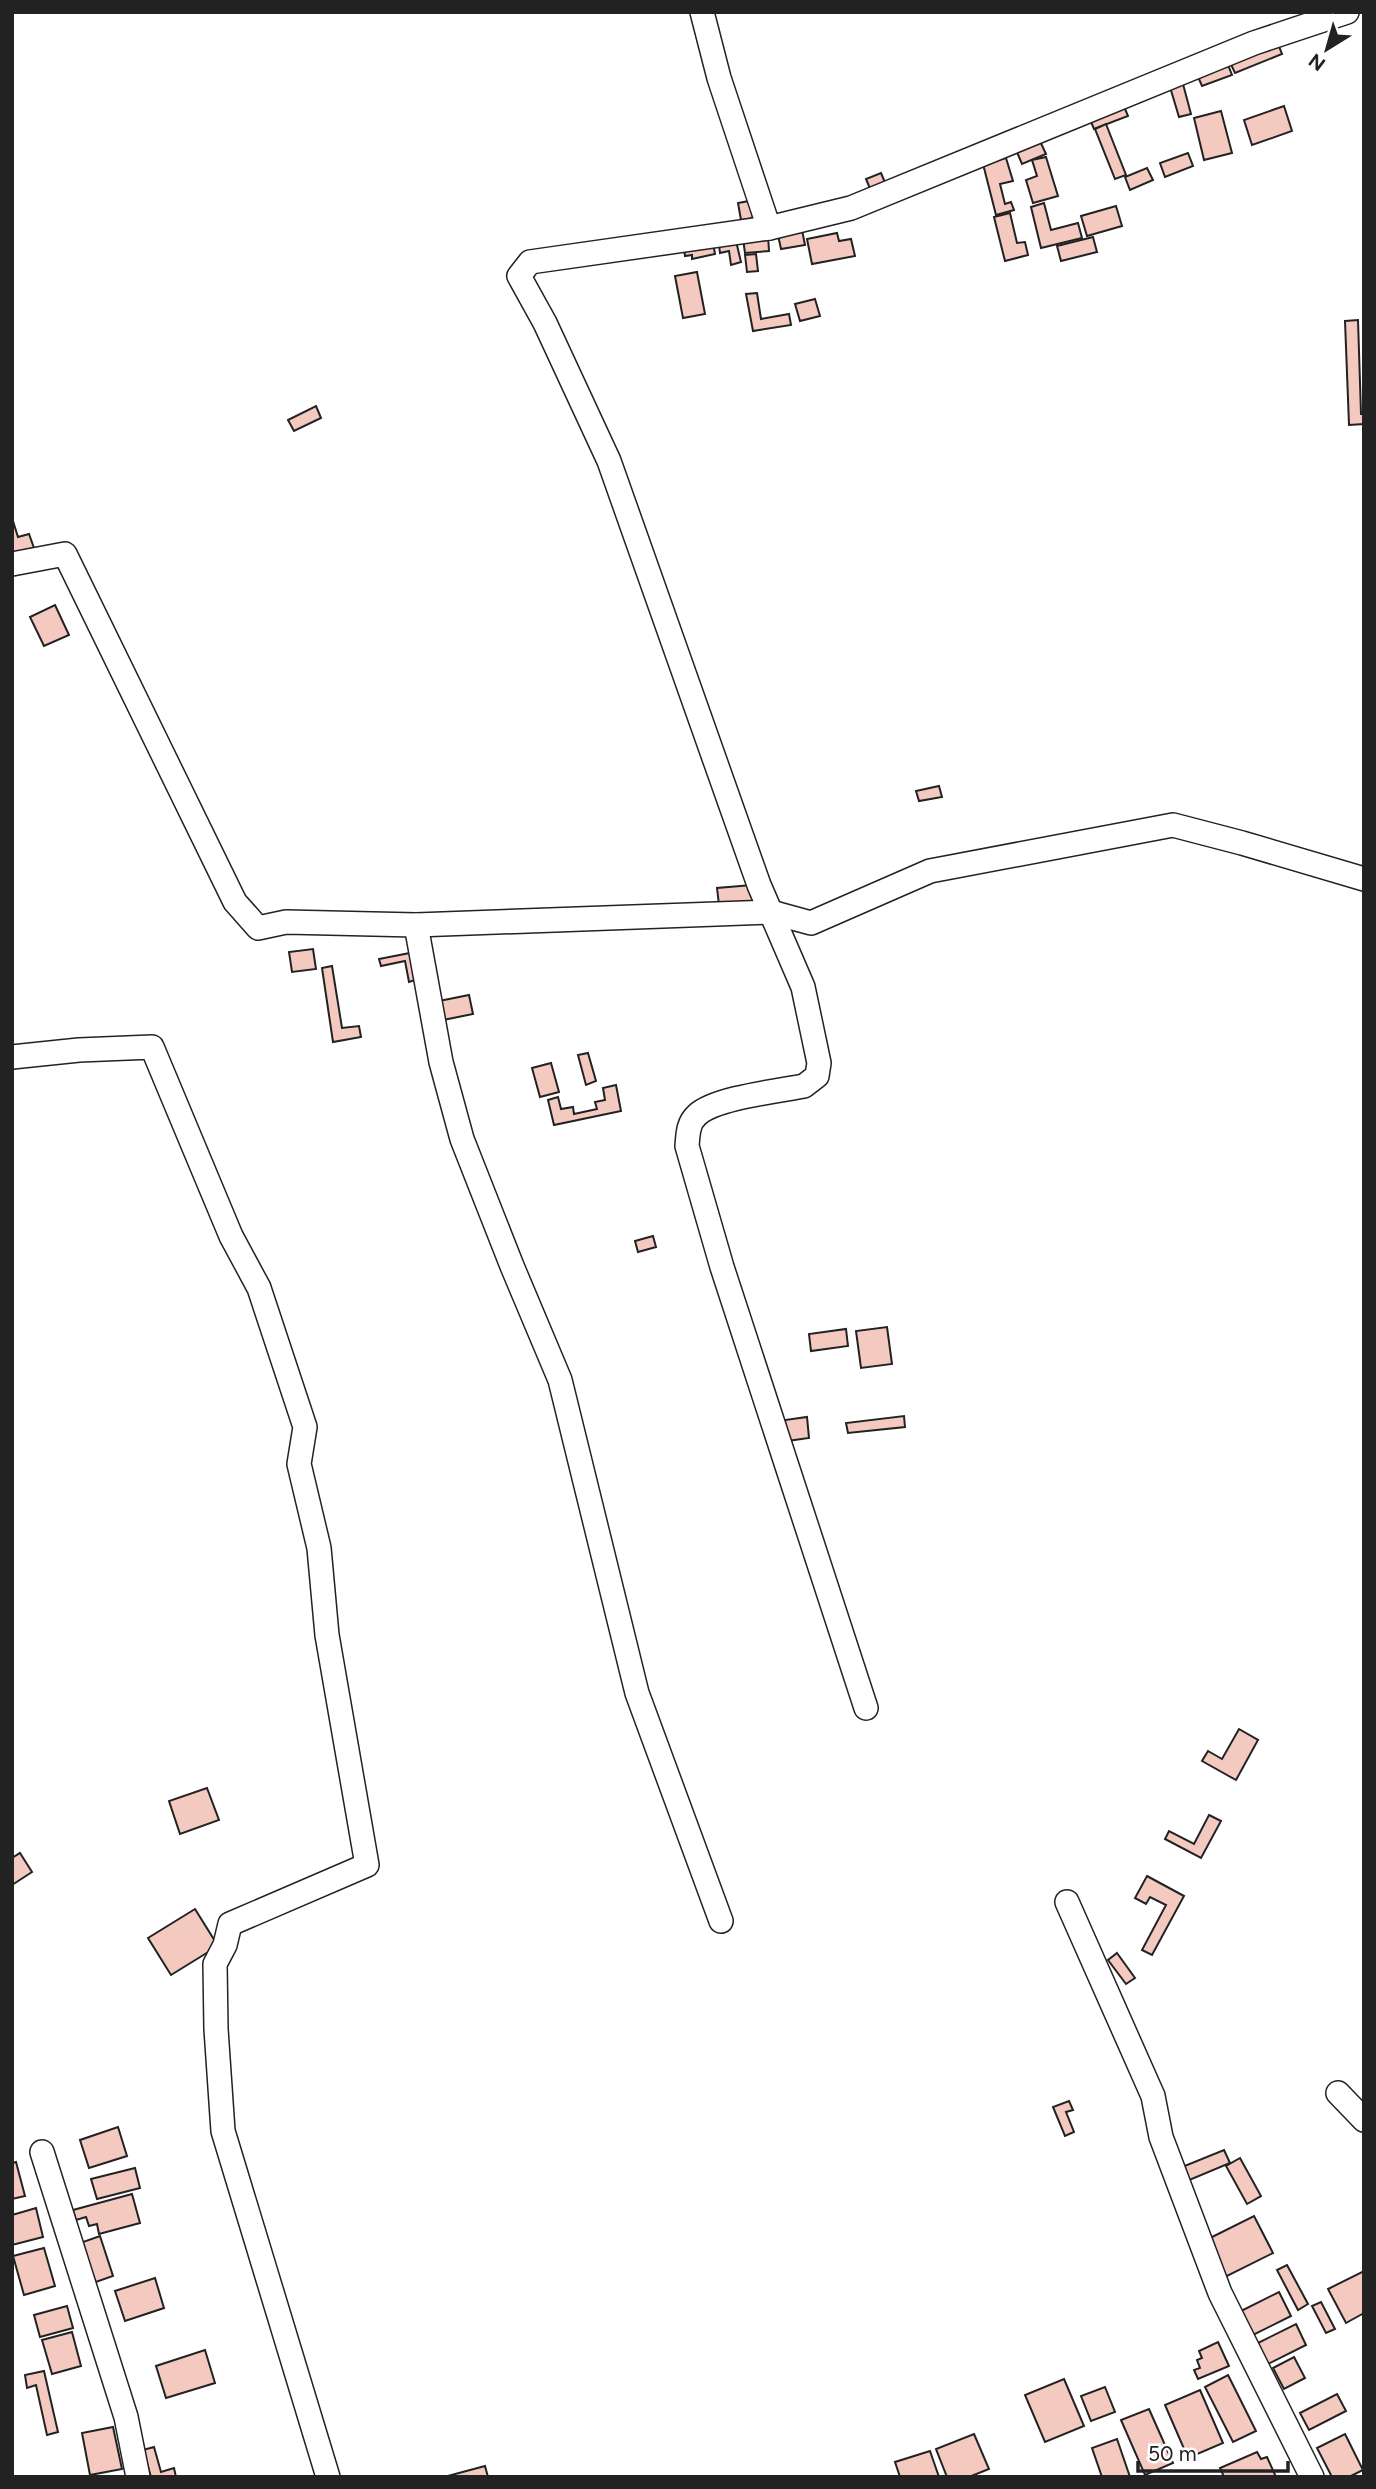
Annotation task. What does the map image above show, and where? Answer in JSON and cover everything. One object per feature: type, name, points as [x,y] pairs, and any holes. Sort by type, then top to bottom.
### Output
[{"type":"street","points":[[702,12],[719,78],[769,228]]},
{"type":"street","points":[[866,1709],[722,1267],[687,1146],[689,1125],[696,1115],[711,1105],[804,1086],[817,1076],[819,1063],[803,987],[771,912],[609,461],[545,323],[519,276],[530,261],[769,228],[851,208],[1254,43],[1346,12]]},
{"type":"street","points":[[12,564],[65,554],[235,902],[258,928],[286,922],[416,925],[771,912],[811,923],[930,871],[1173,825],[1364,880]]},
{"type":"street","points":[[416,925],[441,1062],[462,1139],[560,1380],[637,1693],[721,1921]]},
{"type":"street","points":[[12,1057],[152,1047],[231,1236],[259,1288],[305,1427],[299,1464],[318,1548],[327,1635],[367,1865],[230,1924],[225,1945],[215,1964],[216,2029],[223,2131],[328,2477]]},
{"type":"street","points":[[1068,1902],[1153,2096],[1161,2137],[1220,2294],[1312,2477]]},
{"type":"street","points":[[1338,2093],[1364,2120]]},
{"type":"street","points":[[42,2152],[126,2417],[138,2477]]},
{"type":"building","points":[[1276,39],[1282,54],[1235,73],[1228,58]]},
{"type":"building","points":[[1226,60],[1232,75],[1202,86],[1196,72]]},
{"type":"building","points":[[1183,84],[1191,114],[1179,117],[1170,87]]},
{"type":"building","points":[[1123,104],[1128,116],[1094,129],[1089,117]]},
{"type":"building","points":[[1284,106],[1292,131],[1252,145],[1244,120]]},
{"type":"building","points":[[1221,111],[1232,153],[1204,160],[1194,118]]},
{"type":"building","points":[[1106,124],[1126,175],[1115,179],[1095,129]]},
{"type":"building","points":[[1039,139],[1046,154],[1022,164],[1016,150]]},
{"type":"building","points":[[1188,153],[1193,166],[1165,177],[1160,163]]},
{"type":"building","points":[[1046,157],[1058,196],[1033,203],[1026,180],[1037,176],[1032,160]]},
{"type":"building","points":[[1006,158],[1013,181],[1000,184],[1005,204],[1011,202],[1014,210],[996,215],[983,164]]},
{"type":"building","points":[[1147,168],[1153,180],[1130,190],[1125,177]]},
{"type":"building","points":[[881,173],[886,185],[871,191],[866,179]]},
{"type":"building","points":[[749,201],[753,218],[741,220],[738,203]]},
{"type":"building","points":[[1044,203],[1051,230],[1078,223],[1082,238],[1041,248],[1031,207]]},
{"type":"building","points":[[1116,206],[1122,226],[1087,236],[1081,216]]},
{"type":"building","points":[[1010,213],[1017,243],[1025,242],[1028,255],[1005,261],[994,217]]},
{"type":"building","points":[[802,230],[805,245],[781,249],[778,235]]},
{"type":"building","points":[[837,233],[839,241],[851,239],[855,256],[812,264],[807,239]]},
{"type":"building","points":[[768,236],[769,251],[745,253],[743,239]]},
{"type":"building","points":[[1093,237],[1097,252],[1061,261],[1057,246]]},
{"type":"building","points":[[736,241],[741,262],[731,265],[729,251],[720,253],[719,245]]},
{"type":"building","points":[[713,243],[715,254],[692,259],[692,255],[685,256],[684,249]]},
{"type":"building","points":[[756,254],[758,271],[747,272],[745,255]]},
{"type":"building","points":[[697,272],[705,314],[683,318],[675,276]]},
{"type":"building","points":[[757,293],[761,319],[789,314],[791,325],[753,331],[746,294]]},
{"type":"building","points":[[815,299],[820,316],[800,321],[795,304]]},
{"type":"building","points":[[1358,320],[1361,414],[1364,414],[1364,424],[1349,425],[1345,321]]},
{"type":"building","points":[[316,406],[321,418],[294,431],[288,420]]},
{"type":"building","points":[[12,518],[18,537],[29,534],[34,548],[12,553]]},
{"type":"building","points":[[55,605],[69,635],[44,646],[30,617]]},
{"type":"building","points":[[939,786],[942,797],[919,801],[916,791]]},
{"type":"building","points":[[752,885],[754,902],[719,905],[717,888]]},
{"type":"building","points":[[313,949],[316,969],[292,972],[289,952]]},
{"type":"building","points":[[410,953],[415,980],[409,982],[405,961],[381,966],[379,959]]},
{"type":"building","points":[[332,966],[342,1028],[359,1026],[361,1037],[333,1042],[322,968]]},
{"type":"building","points":[[469,995],[473,1014],[443,1020],[439,1001]]},
{"type":"building","points":[[588,1053],[596,1081],[586,1085],[578,1055]]},
{"type":"building","points":[[551,1063],[559,1092],[540,1097],[532,1068]]},
{"type":"building","points":[[616,1085],[621,1111],[554,1125],[548,1100],[558,1097],[561,1109],[573,1107],[574,1114],[597,1109],[595,1102],[605,1100],[603,1088]]},
{"type":"building","points":[[653,1236],[656,1247],[638,1252],[635,1241]]},
{"type":"building","points":[[887,1327],[892,1364],[861,1368],[856,1331]]},
{"type":"building","points":[[846,1329],[848,1346],[811,1351],[809,1334]]},
{"type":"building","points":[[904,1416],[905,1427],[848,1433],[846,1423]]},
{"type":"building","points":[[807,1417],[809,1438],[787,1441],[785,1420]]},
{"type":"building","points":[[1239,1729],[1258,1740],[1236,1780],[1202,1761],[1208,1751],[1222,1759]]},
{"type":"building","points":[[207,1788],[219,1820],[180,1834],[169,1801]]},
{"type":"building","points":[[1209,1815],[1221,1821],[1201,1858],[1165,1839],[1169,1831],[1194,1844]]},
{"type":"building","points":[[20,1853],[32,1872],[12,1885],[12,1858]]},
{"type":"building","points":[[1147,1876],[1184,1896],[1152,1955],[1142,1950],[1166,1905],[1150,1897],[1146,1904],[1135,1898]]},
{"type":"building","points":[[195,1909],[218,1946],[171,1975],[148,1938]]},
{"type":"building","points":[[1117,1953],[1135,1978],[1126,1984],[1108,1960]]},
{"type":"building","points":[[1069,2101],[1073,2110],[1066,2112],[1074,2132],[1065,2136],[1053,2107]]},
{"type":"building","points":[[118,2127],[127,2156],[89,2168],[80,2140]]},
{"type":"building","points":[[1224,2150],[1230,2163],[1187,2181],[1182,2167]]},
{"type":"building","points":[[1240,2158],[1261,2196],[1247,2204],[1226,2166]]},
{"type":"building","points":[[16,2162],[25,2196],[12,2199],[12,2163]]},
{"type":"building","points":[[135,2168],[140,2188],[97,2199],[91,2179]]},
{"type":"building","points":[[132,2194],[140,2223],[99,2234],[97,2224],[89,2226],[86,2217],[76,2220],[73,2210]]},
{"type":"building","points":[[36,2208],[43,2237],[12,2245],[12,2215]]},
{"type":"building","points":[[1254,2216],[1273,2253],[1225,2277],[1206,2240]]},
{"type":"building","points":[[100,2236],[113,2276],[93,2283],[80,2243]]},
{"type":"building","points":[[44,2248],[55,2286],[24,2295],[13,2256]]},
{"type":"building","points":[[1287,2265],[1308,2304],[1298,2310],[1277,2270]]},
{"type":"building","points":[[1364,2271],[1364,2313],[1346,2323],[1328,2289]]},
{"type":"building","points":[[155,2278],[164,2308],[125,2321],[115,2291]]},
{"type":"building","points":[[1279,2292],[1291,2316],[1253,2335],[1241,2311]]},
{"type":"building","points":[[1321,2302],[1335,2329],[1326,2333],[1312,2306]]},
{"type":"building","points":[[67,2306],[73,2328],[40,2337],[34,2315]]},
{"type":"building","points":[[1296,2324],[1306,2345],[1266,2365],[1256,2344]]},
{"type":"building","points":[[72,2332],[81,2366],[52,2374],[42,2340]]},
{"type":"building","points":[[1218,2342],[1229,2366],[1198,2379],[1194,2370],[1200,2368],[1197,2360],[1202,2358],[1199,2351]]},
{"type":"building","points":[[205,2350],[215,2383],[166,2398],[156,2366]]},
{"type":"building","points":[[1294,2357],[1305,2378],[1284,2389],[1273,2368]]},
{"type":"building","points":[[44,2371],[58,2432],[47,2435],[36,2385],[27,2388],[25,2375]]},
{"type":"building","points":[[1228,2375],[1256,2431],[1233,2442],[1205,2387]]},
{"type":"building","points":[[1064,2379],[1084,2426],[1045,2442],[1025,2395]]},
{"type":"building","points":[[1105,2387],[1115,2412],[1091,2421],[1081,2396]]},
{"type":"building","points":[[1200,2390],[1223,2443],[1188,2458],[1165,2405]]},
{"type":"building","points":[[1337,2394],[1346,2411],[1309,2430],[1300,2413]]},
{"type":"building","points":[[1149,2409],[1173,2463],[1145,2475],[1121,2420]]},
{"type":"building","points":[[113,2427],[122,2469],[90,2475],[82,2433]]},
{"type":"building","points":[[974,2434],[989,2469],[969,2477],[947,2477],[936,2449]]},
{"type":"building","points":[[1345,2434],[1363,2470],[1349,2477],[1332,2477],[1317,2448]]},
{"type":"building","points":[[1117,2439],[1130,2477],[1102,2477],[1092,2448]]},
{"type":"building","points":[[154,2447],[161,2472],[174,2468],[176,2477],[151,2477],[143,2450]]},
{"type":"building","points":[[930,2451],[939,2477],[900,2477],[895,2462]]},
{"type":"building","points":[[1257,2452],[1261,2459],[1267,2457],[1276,2477],[1224,2477],[1220,2468]]},
{"type":"building","points":[[485,2466],[488,2477],[444,2477]]}]
